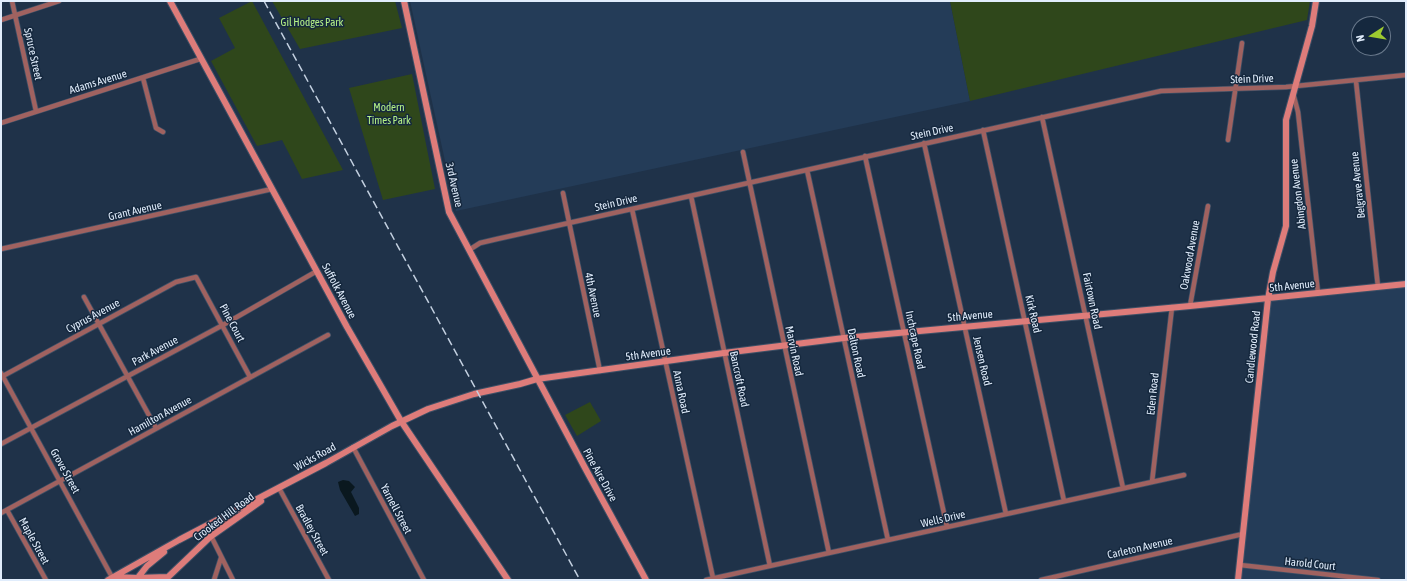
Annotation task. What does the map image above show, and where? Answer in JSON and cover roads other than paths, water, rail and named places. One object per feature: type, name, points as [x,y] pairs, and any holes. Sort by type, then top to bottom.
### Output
[{"type":"main road","name":"Suffolk Avenue","points":[[170,1],[200,59],[347,327],[401,422],[508,580]]},
{"type":"main road","name":"3rd Avenue","points":[[404,1],[449,212],[468,250],[521,346],[537,379]]},
{"type":"main road","name":"Candlewood Road","points":[[1238,580],[1268,299],[1273,272],[1286,226],[1286,120],[1312,26],[1316,1]]},
{"type":"main road","name":"5th Avenue","points":[[537,379],[666,362],[724,352],[844,338],[1268,299],[1406,284]]},
{"type":"main road","name":"Wicks Road","points":[[110,579],[353,447],[428,409],[450,401],[537,379]]},
{"type":"main road","name":"Pine Aire Drive","points":[[537,379],[646,580]]},
{"type":"main road","name":"Crooked Hill Road","points":[[166,578],[210,537],[279,488]]},
{"type":"main road","name":"Crooked Hill Road","points":[[136,579],[147,566],[180,540]]},
{"type":"main road","points":[[110,579],[166,578]]},
{"type":"street","name":"Spruce Street","points":[[12,1],[36,111]]},
{"type":"street","points":[[1,20],[60,1]]},
{"type":"street","points":[[1228,140],[1242,43]]},
{"type":"street","name":"Adams Avenue","points":[[1,123],[200,59]]},
{"type":"street","name":"Stein Drive","points":[[468,250],[492,240],[1161,91],[1296,86],[1406,75]]},
{"type":"street","points":[[143,78],[156,128],[163,132]]},
{"type":"street","name":"Belgrave Avenue","points":[[1356,81],[1378,287]]},
{"type":"street","name":"Abingdon Avenue","points":[[1293,94],[1298,112],[1318,293]]},
{"type":"street","name":"Fairtown Road","points":[[1042,117],[1123,488]]},
{"type":"street","name":"Kirk Road","points":[[983,130],[1064,501]]},
{"type":"street","name":"Jensen Road","points":[[924,143],[1006,514]]},
{"type":"street","name":"Marvin Road","points":[[742,152],[829,553]]},
{"type":"street","name":"Inchcape Road","points":[[866,156],[947,527]]},
{"type":"street","name":"Dalton Road","points":[[807,170],[888,540]]},
{"type":"street","name":"Grant Avenue","points":[[1,249],[272,188]]},
{"type":"street","name":"4th Avenue","points":[[563,193],[600,371]]},
{"type":"street","name":"Bancroft Road","points":[[691,196],[770,566]]},
{"type":"street","name":"Oakwood Avenue","points":[[1190,306],[1208,206]]},
{"type":"street","name":"Anna Road","points":[[632,209],[713,578]]},
{"type":"street","name":"Park Avenue","points":[[1,444],[32,429],[223,325],[317,271]]},
{"type":"street","name":"Pine Court","points":[[196,277],[250,377]]},
{"type":"street","name":"Cyprus Avenue","points":[[2,375],[176,282],[196,277]]},
{"type":"street","points":[[84,297],[156,428]]},
{"type":"street","name":"Eden Road","points":[[1152,482],[1172,307]]},
{"type":"street","name":"Hamilton Avenue","points":[[1,513],[328,335]]},
{"type":"street","name":"Grove Street","points":[[2,375],[60,481],[110,579]]},
{"type":"street","name":"Yarnell Street","points":[[353,447],[424,580]]},
{"type":"street","name":"Wells Drive","points":[[706,580],[1184,475]]},
{"type":"street","name":"Bradley Street","points":[[279,488],[329,580]]},
{"type":"street","points":[[233,580],[210,537],[209,532],[244,506]]},
{"type":"street","name":"Maple Street","points":[[7,510],[46,580]]},
{"type":"street","name":"Carleton Avenue","points":[[1041,580],[1243,534]]},
{"type":"street","points":[[214,580],[221,558]]},
{"type":"street","name":"Harold Court","points":[[1240,565],[1378,580]]},
{"type":"railway","points":[[264,1],[580,580]]},
{"type":"park label","name":"Gil Hodges Park","points":[[312,23]]},
{"type":"park label","name":"Modern Times Park","points":[[389,114]]}]
